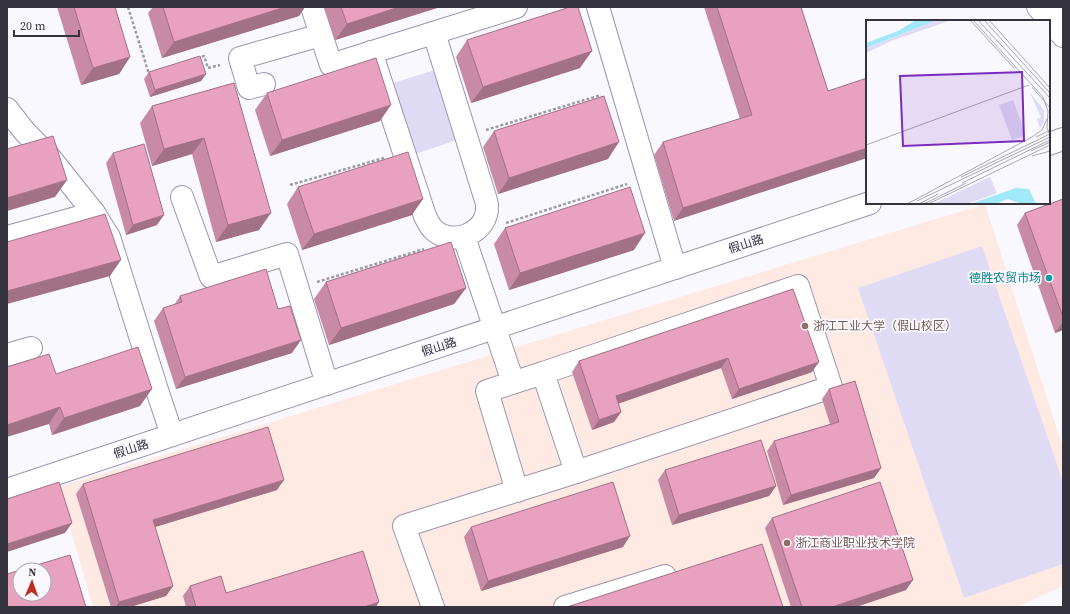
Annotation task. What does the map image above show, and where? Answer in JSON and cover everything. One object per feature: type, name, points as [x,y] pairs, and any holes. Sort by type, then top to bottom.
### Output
[{"type":"main road","points":[[312,7],[331,65],[516,7]]},
{"type":"main road","points":[[598,7],[675,268]]},
{"type":"main road","points":[[1038,7],[1049,20]]},
{"type":"main road","points":[[1050,21],[1063,36]]},
{"type":"main road","points":[[371,52],[425,216],[429,224],[436,232],[444,236],[454,238],[464,236],[473,232],[480,225],[485,216],[487,207],[486,197],[434,33]]},
{"type":"main road","points":[[264,84],[249,88],[240,58],[321,35]]},
{"type":"main road","points":[[7,109],[16,135],[47,154],[94,213],[109,237],[172,435]]},
{"type":"main road","points":[[1050,144],[1063,139]]},
{"type":"main road","points":[[182,197],[211,277],[287,254],[327,384]]},
{"type":"main road","name":"假山路","points":[[7,490],[867,204]]},
{"type":"main road","points":[[7,237],[94,213]]},
{"type":"main road","points":[[464,236],[513,382]]},
{"type":"main road","points":[[433,607],[404,526],[517,491],[576,472],[831,387],[798,286],[487,391],[517,491]]},
{"type":"main road","points":[[7,355],[31,348]]},
{"type":"main road","points":[[543,373],[576,472]]},
{"type":"main road","points":[[564,607],[685,569]]},
{"type":"path","points":[[128,7],[149,74],[156,71]]},
{"type":"path","points":[[190,60],[204,56],[208,68],[240,58]]},
{"type":"path","points":[[466,136],[601,95]]},
{"type":"path","points":[[290,185],[404,152]]},
{"type":"path","points":[[501,224],[628,184]]},
{"type":"path","points":[[313,283],[426,248]]},
{"type":"shaded area","points":[[438,69],[460,139],[412,155],[390,84]]},
{"type":"shaded area","name":"浙江工业大学（假山校区）","points":[[985,204],[1063,448],[1063,586],[1017,607],[93,607],[58,487]]},
{"type":"shaded area","points":[[982,246],[1063,482],[1063,564],[964,598],[858,288]]},
{"type":"building","points":[[74,7],[115,7],[130,57],[93,68]]},
{"type":"building","points":[[163,7],[285,7],[174,42]]},
{"type":"building","points":[[341,7],[399,7],[347,24]]},
{"type":"building","points":[[570,7],[578,7],[592,51],[483,87],[467,40]]},
{"type":"building","points":[[717,7],[801,7],[828,91],[866,78],[866,148],[683,208],[663,142],[752,115]]},
{"type":"building","points":[[200,56],[206,74],[155,90],[149,72]]},
{"type":"building","points":[[376,58],[391,105],[282,140],[267,93]]},
{"type":"building","points":[[234,83],[271,213],[228,225],[204,138],[164,149],[152,106]]},
{"type":"building","points":[[604,96],[619,142],[509,178],[494,131]]},
{"type":"building","points":[[53,136],[67,180],[7,198],[7,149]]},
{"type":"building","points":[[144,144],[164,215],[133,225],[113,153]]},
{"type":"building","points":[[408,152],[423,199],[314,234],[298,187]]},
{"type":"building","points":[[630,187],[645,233],[520,273],[505,228]]},
{"type":"building","points":[[1063,199],[1063,317],[1025,213]]},
{"type":"building","points":[[105,214],[121,260],[7,291],[7,242]]},
{"type":"building","points":[[451,242],[466,288],[341,328],[326,282]]},
{"type":"building","points":[[266,269],[278,309],[290,306],[301,340],[185,377],[163,308],[182,302],[180,296]]},
{"type":"building","points":[[793,289],[819,362],[739,389],[728,358],[616,396],[621,412],[599,420],[579,361]]},
{"type":"building","points":[[138,347],[152,389],[64,418],[60,407],[7,425],[7,367],[49,354],[56,374]]},
{"type":"building","points":[[855,381],[881,468],[791,495],[774,441],[839,422],[829,389]]},
{"type":"building","points":[[268,427],[284,480],[153,520],[173,586],[119,602],[83,484]]},
{"type":"building","points":[[761,440],[776,486],[679,515],[665,470]]},
{"type":"building","points":[[59,482],[72,523],[7,544],[7,499]]},
{"type":"building","points":[[613,482],[630,536],[488,581],[471,527]]},
{"type":"building","points":[[880,482],[913,580],[832,607],[802,607],[772,518]]},
{"type":"building","points":[[762,544],[783,607],[567,607]]},
{"type":"building","points":[[363,551],[379,602],[364,607],[196,607],[190,586],[221,576],[226,593]]},
{"type":"building","points":[[70,555],[86,607],[7,607],[7,574],[12,572],[12,602],[52,602],[52,562],[47,562]]},
{"type":"place","name":"德胜农贸市场","points":[[1049,278]]},
{"type":"place","name":"浙江工业大学（假山校区）","points":[[805,326]]},
{"type":"place","name":"浙江商业职业技术学院","points":[[787,543]]}]
